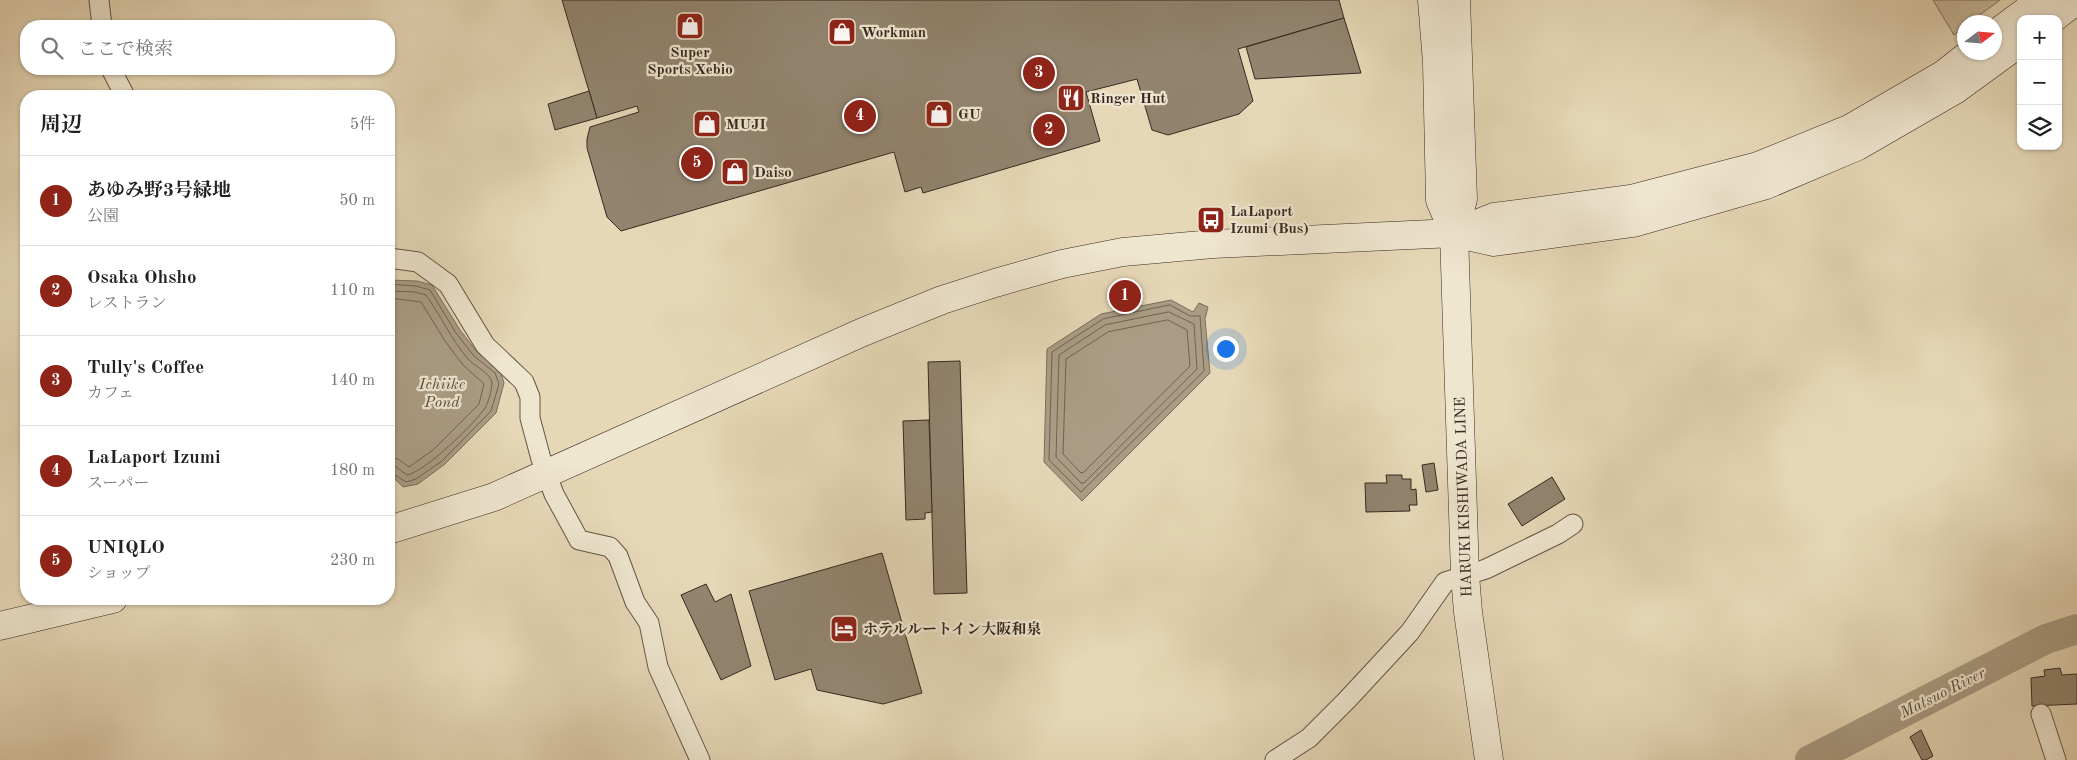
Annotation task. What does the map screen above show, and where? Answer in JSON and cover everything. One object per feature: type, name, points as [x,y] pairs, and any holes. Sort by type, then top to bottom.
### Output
[{"type":"street","points":[[100,0],[102,20]]},
{"type":"street","name":"HARUKI KISHIWADA LINE","points":[[1432,0],[1437,63],[1440,200],[1454,232]]},
{"type":"street","name":"HARUKI KISHIWADA LINE","points":[[1456,0],[1463,199],[1454,232],[1465,575],[1468,612],[1489,760]]},
{"type":"street","points":[[2002,29],[2041,0]]},
{"type":"street","points":[[2057,15],[2077,0]]},
{"type":"street","points":[[395,528],[494,497],[547,475],[863,332],[942,300],[1062,264],[1124,252],[1213,244],[1454,232],[1494,242],[1633,223],[1766,186],[1858,146],[1955,90],[2017,45]]},
{"type":"street","points":[[1454,232],[1494,217],[1631,199],[1758,166],[1849,130],[1944,74],[1962,60]]},
{"type":"street","points":[[114,75],[122,90]]},
{"type":"street","points":[[395,259],[418,262],[448,284],[485,345],[524,382],[530,397],[530,418],[554,494],[579,540],[610,548],[618,556],[635,602],[649,623],[658,667],[700,760]]},
{"type":"street","points":[[1275,760],[1310,738],[1347,700],[1410,632],[1445,582],[1486,570],[1574,524]]},
{"type":"street","points":[[0,626],[88,605]]},
{"type":"street","points":[[2040,714],[2056,760]]},
{"type":"shaded area","points":[[1933,0],[2000,0],[1980,15],[1957,15],[1957,33],[1954,35]]},
{"type":"water","name":"Ichiike Pond","points":[[395,280],[417,281],[432,285],[460,330],[478,353],[500,370],[504,383],[496,413],[445,464],[418,484],[403,487],[395,479]]},
{"type":"water","points":[[1171,300],[1193,312],[1199,303],[1208,307],[1205,319],[1210,373],[1082,501],[1044,462],[1047,349],[1101,314]]},
{"type":"building","points":[[562,0],[1339,0],[1344,18],[1238,49],[1253,101],[1239,114],[1168,135],[1152,130],[1137,79],[1086,92],[1100,141],[923,193],[921,187],[905,192],[894,152],[621,231],[607,217],[587,148],[587,139],[590,127],[639,112],[637,106],[597,118]]},
{"type":"building","points":[[1344,18],[1361,73],[1255,79],[1246,47]]},
{"type":"building","points":[[589,91],[597,118],[555,130],[548,104]]},
{"type":"building","points":[[960,361],[967,593],[934,594],[928,362]]},
{"type":"building","points":[[929,420],[932,512],[925,513],[925,519],[906,520],[903,421]]},
{"type":"building","points":[[1434,463],[1438,490],[1426,492],[1422,465]]},
{"type":"building","points":[[1386,475],[1402,475],[1402,479],[1411,479],[1411,490],[1416,489],[1417,505],[1409,505],[1410,511],[1366,512],[1365,483],[1387,483]]},
{"type":"building","points":[[1552,477],[1565,499],[1522,526],[1508,504]]},
{"type":"building","points":[[882,553],[922,693],[883,704],[817,690],[811,669],[775,680],[749,591]]},
{"type":"building","points":[[706,584],[715,602],[731,594],[751,666],[721,680],[681,595]]},
{"type":"building","points":[[2060,668],[2062,675],[2077,674],[2077,704],[2032,706],[2031,678],[2045,676],[2044,670]]},
{"type":"building","points":[[1921,730],[1933,756],[1926,760],[1922,760],[1910,737]]},
{"type":"waterway","name":"Matsuo River","points":[[1810,760],[2046,639],[2077,629]]},
{"type":"place","name":"Super Sports Xebio","points":[[690,26]]},
{"type":"place","name":"Workman","points":[[842,32]]},
{"type":"place","name":"Tully's Coffee","points":[[1039,73]]},
{"type":"place","name":"Ringer Hut","points":[[1071,98]]},
{"type":"place","name":"GU","points":[[939,114]]},
{"type":"place","name":"LaLaport Izumi","points":[[860,116]]},
{"type":"place","name":"MUJI","points":[[707,124]]},
{"type":"place","name":"Osaka Ohsho","points":[[1049,130]]},
{"type":"place","name":"UNIQLO","points":[[697,163]]},
{"type":"place","name":"Daiso","points":[[735,172]]},
{"type":"place","name":"LaLaport Izumi (Bus)","points":[[1211,220]]},
{"type":"place","name":"あゆみ野3号緑地","points":[[1125,296]]},
{"type":"place","name":"ホテルルートイン大阪和泉","points":[[844,629]]}]
